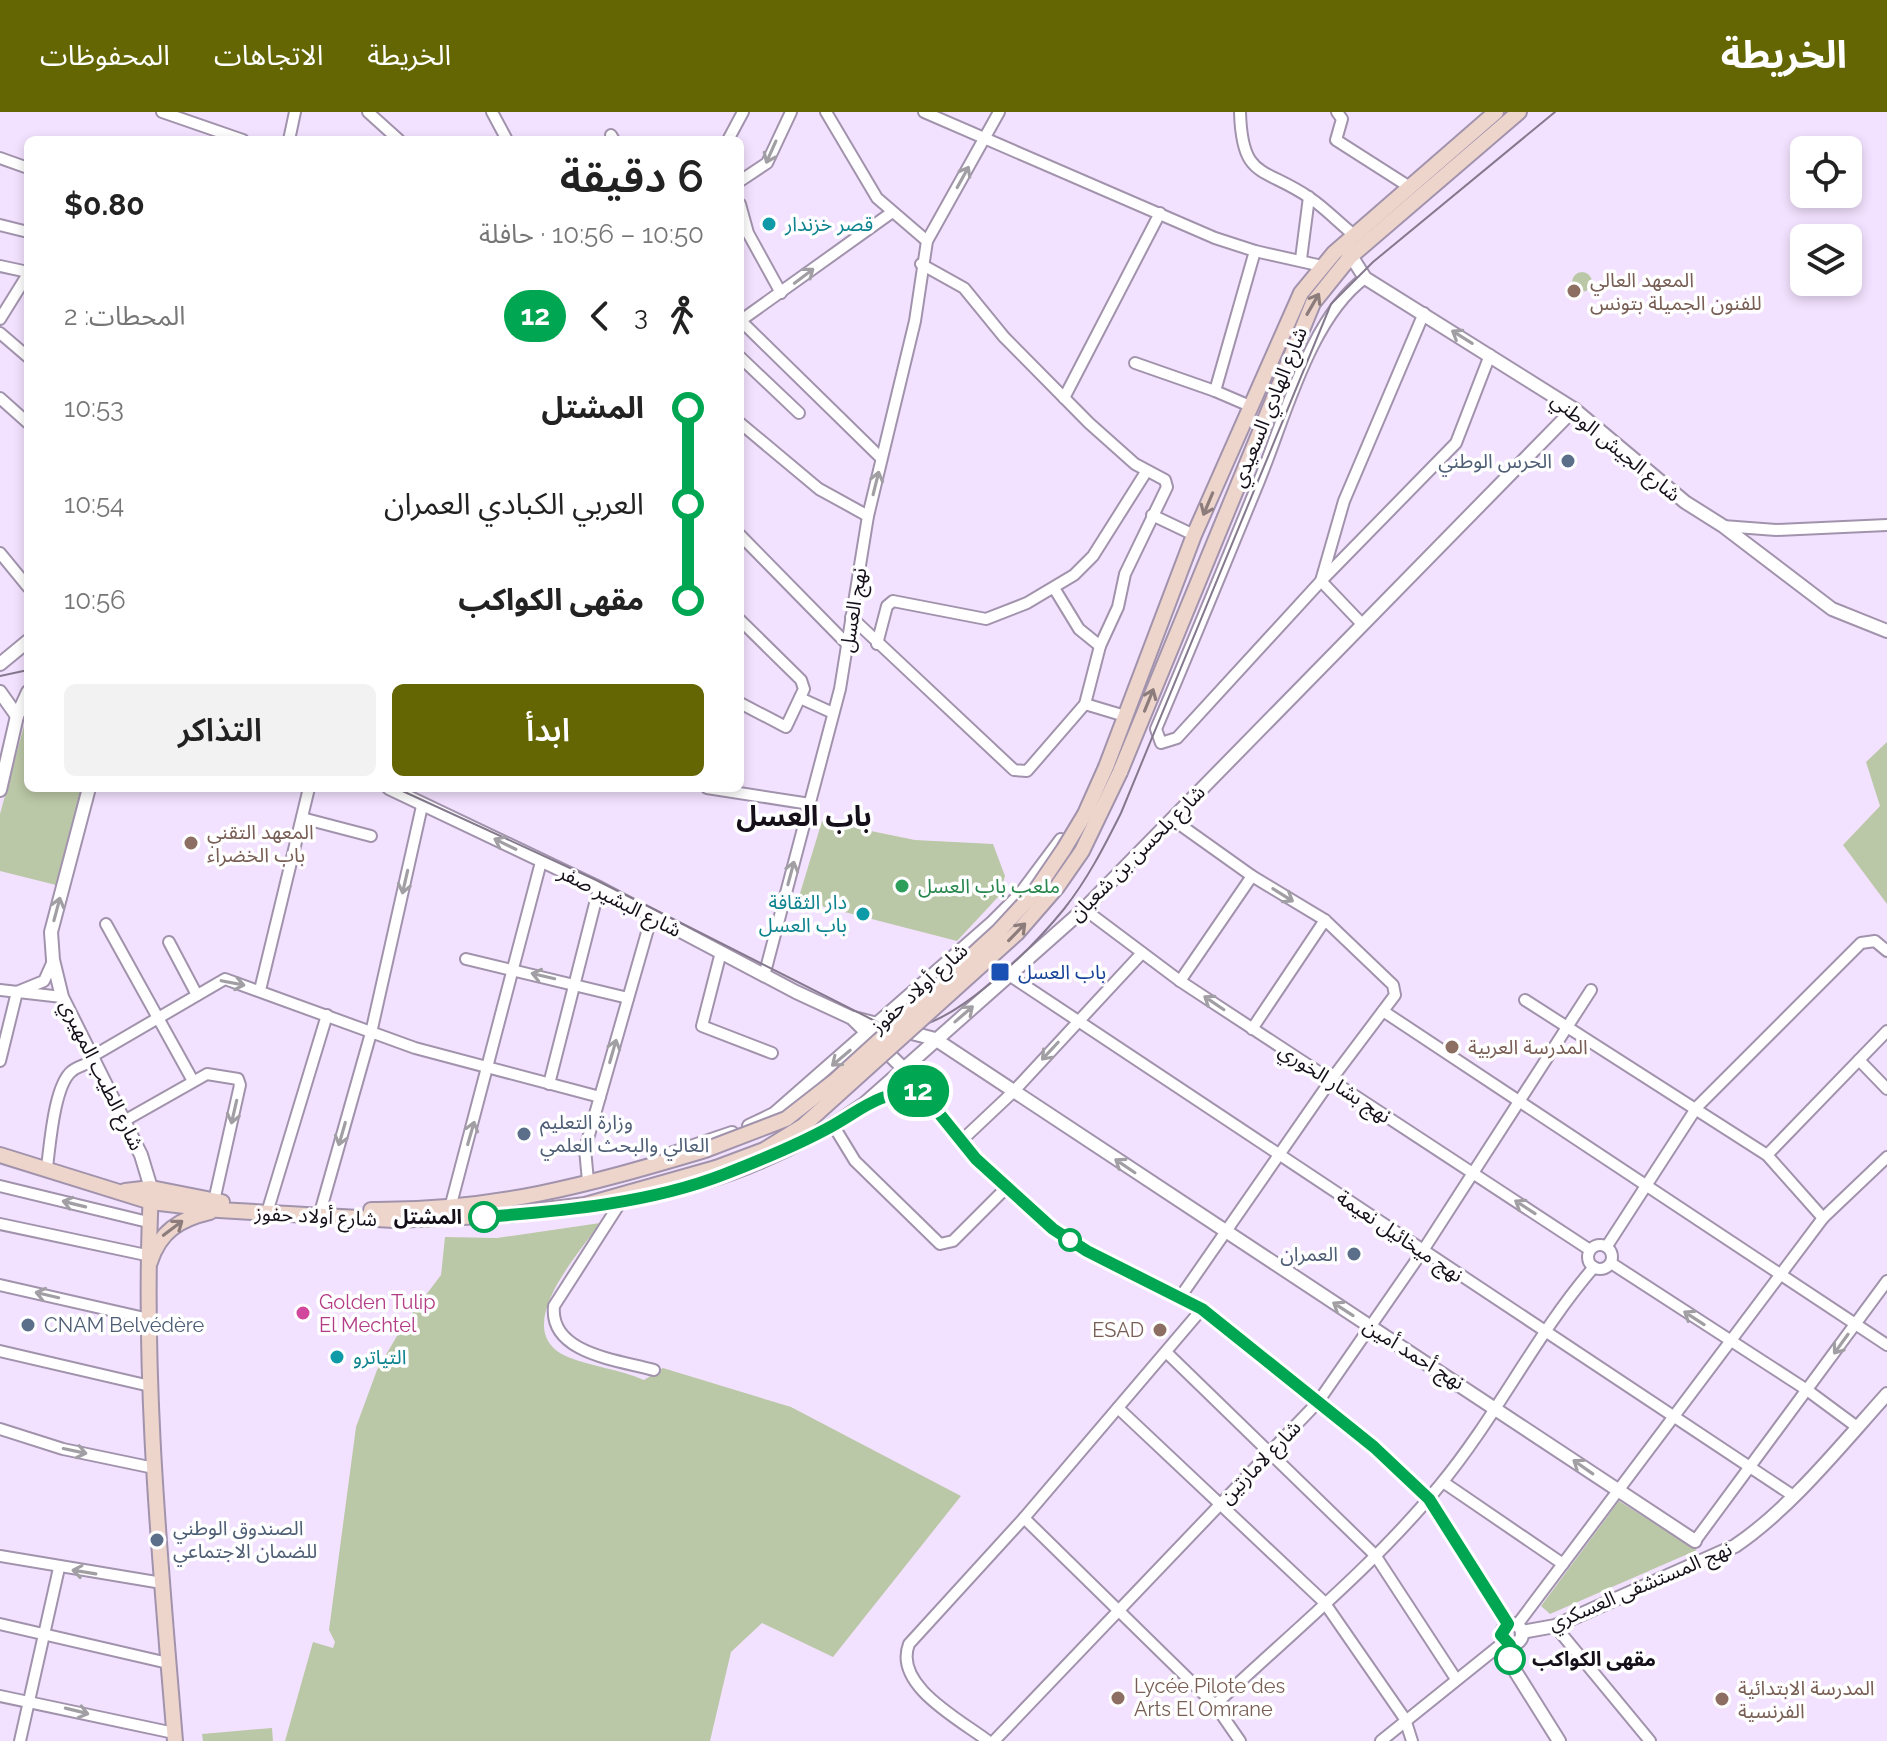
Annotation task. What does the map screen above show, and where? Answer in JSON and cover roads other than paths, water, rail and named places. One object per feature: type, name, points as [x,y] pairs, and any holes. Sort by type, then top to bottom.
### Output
[{"type":"main road","name":"شارع الهادي السعيدي","points":[[1113,770],[1307,315],[1350,245],[1408,186],[1496,112]]},
{"type":"main road","name":"شارع الهادي السعيدي","points":[[1113,770],[1112,751],[1194,535],[1293,309],[1322,266],[1519,112]]},
{"type":"main road","name":"شارع أولاد حفوز","points":[[217,1206],[450,1208],[502,1203],[574,1188],[705,1150],[786,1119],[836,1080],[998,932],[1034,893],[1113,770]]},
{"type":"main road","name":"شارع أولاد حفوز","points":[[0,1155],[125,1191],[133,1198],[151,1195],[217,1206],[424,1219],[507,1215],[585,1205],[716,1168],[764,1150],[803,1126],[1017,933],[1076,861],[1113,770]]},
{"type":"main road","name":"شارع الطيب المهيري","points":[[151,1195],[147,1262],[150,1386],[174,1737]]},
{"type":"main road","name":"شارع الطيب المهيري","points":[[147,1262],[168,1230],[217,1206]]},
{"type":"street","points":[[162,112],[231,136]]},
{"type":"street","points":[[290,136],[295,112]]},
{"type":"street","points":[[368,112],[395,136]]},
{"type":"street","points":[[492,112],[505,136]]},
{"type":"street","points":[[730,136],[743,112]]},
{"type":"street","points":[[744,178],[767,163],[791,112]]},
{"type":"street","points":[[826,112],[877,198],[927,241]]},
{"type":"street","points":[[924,112],[1215,238],[1255,251],[1322,266]]},
{"type":"street","name":"نهج العسل","points":[[764,976],[833,713],[868,516],[915,321],[921,264],[927,241],[999,112]]},
{"type":"street","points":[[1240,112],[1244,150],[1250,162],[1309,197],[1350,245]]},
{"type":"street","points":[[1337,112],[1342,119],[1336,140],[1408,186]]},
{"type":"street","points":[[0,158],[24,167]]},
{"type":"street","points":[[1301,259],[1309,197]]},
{"type":"street","points":[[744,317],[891,213]]},
{"type":"street","points":[[1064,398],[1160,213]]},
{"type":"street","points":[[744,218],[748,233],[781,293]]},
{"type":"street","points":[[0,225],[24,231]]},
{"type":"street","name":"شارع الجيش الوطني","points":[[1350,245],[1365,278],[1574,409],[1685,502],[1723,526],[1776,530],[1887,525]]},
{"type":"street","points":[[1215,391],[1255,251]]},
{"type":"street","points":[[851,617],[1021,773],[1034,766],[1085,704],[1100,646],[1118,607],[1133,554],[1168,485],[1146,472],[1064,398],[1004,337],[964,288],[921,264]]},
{"type":"street","points":[[0,266],[24,272]]},
{"type":"street","points":[[1365,278],[1350,289],[1333,311],[1304,371],[1156,729],[1161,743],[1177,738],[1321,581],[1456,443],[1490,355]]},
{"type":"street","points":[[0,319],[24,280]]},
{"type":"street","points":[[1321,581],[1344,501],[1424,313]]},
{"type":"street","points":[[744,324],[881,458]]},
{"type":"street","points":[[0,333],[24,354]]},
{"type":"street","points":[[744,361],[799,413]]},
{"type":"street","points":[[1135,363],[1250,406]]},
{"type":"street","points":[[0,398],[24,419]]},
{"type":"street","name":"شارع بلحسن بن شعبان","points":[[585,1205],[669,1191],[723,1175],[833,1125],[864,1104],[1084,909],[1574,409]]},
{"type":"street","points":[[744,426],[819,489],[868,516]]},
{"type":"street","points":[[877,644],[887,606],[893,601],[986,619],[1054,588],[1093,556],[1146,472]]},
{"type":"street","points":[[1152,515],[1194,535]]},
{"type":"street","points":[[1723,526],[1832,609],[1887,631]]},
{"type":"street","points":[[744,539],[847,644]]},
{"type":"street","points":[[0,553],[24,582]]},
{"type":"street","points":[[1321,581],[1363,625]]},
{"type":"street","points":[[1054,588],[1079,629],[1100,646]]},
{"type":"street","points":[[744,624],[801,680],[804,689],[784,727],[744,705]]},
{"type":"street","points":[[3,663],[24,645]]},
{"type":"street","points":[[3,663],[24,653]]},
{"type":"street","points":[[0,692],[17,716]]},
{"type":"street","points":[[800,698],[833,713]]},
{"type":"street","points":[[0,790],[17,716],[24,701]]},
{"type":"street","points":[[1085,704],[1125,716]]},
{"type":"street","name":"شارع أولاد حفوز","points":[[574,1188],[765,1119],[867,1035],[1020,895],[1056,849],[1112,751]]},
{"type":"street","name":"شارع الطيب المهيري","points":[[88,792],[51,932],[53,960],[62,997],[141,1155],[151,1195]]},
{"type":"street","points":[[260,990],[308,792]]},
{"type":"street","name":"شارع البشير صفر","points":[[396,792],[599,888],[764,976],[850,1017]]},
{"type":"street","points":[[733,792],[810,804]]},
{"type":"street","points":[[321,1209],[371,1033],[422,806]]},
{"type":"street","points":[[302,818],[371,836]]},
{"type":"street","points":[[1172,819],[1252,876],[1325,920],[1393,985],[1395,995],[1331,1080],[1181,1296]]},
{"type":"street","points":[[450,1208],[541,862]]},
{"type":"street","points":[[1180,981],[1252,876]]},
{"type":"street","points":[[549,1084],[599,888]]},
{"type":"street","name":"نهج بشار الخوري","points":[[1084,909],[1180,981],[1590,1250]]},
{"type":"street","points":[[588,1181],[585,1149],[652,915]]},
{"type":"street","points":[[1252,1029],[1325,920]]},
{"type":"street","points":[[106,924],[193,1081]]},
{"type":"street","points":[[1607,1246],[1697,1107],[1861,943],[1875,941],[1887,951]]},
{"type":"street","points":[[169,942],[197,995]]},
{"type":"street","points":[[721,952],[702,1026],[772,1053]]},
{"type":"street","points":[[961,1141],[1013,1092],[1142,953]]},
{"type":"street","points":[[466,959],[628,998]]},
{"type":"street","points":[[17,992],[44,981],[53,960]]},
{"type":"street","name":"نهج ميخائيل نعيمة","points":[[1009,975],[1792,1495]]},
{"type":"street","points":[[47,1167],[51,1131],[64,1080],[73,1070],[225,979],[371,1033],[489,1069],[600,1097]]},
{"type":"street","points":[[0,990],[62,997]]},
{"type":"street","name":"شارع لامارتين","points":[[991,1741],[1318,1402],[1422,1252],[1591,990]]},
{"type":"street","points":[[0,1061],[17,992]]},
{"type":"street","points":[[1525,1000],[1697,1107],[1767,1155],[1823,1218]]},
{"type":"street","points":[[1383,1011],[1887,1345]]},
{"type":"street","points":[[269,1206],[327,1015]]},
{"type":"street","points":[[850,1017],[904,1069],[961,1141],[1006,1188],[1053,1229],[1087,1251],[1202,1309],[1374,1447],[1429,1499],[1516,1627]]},
{"type":"street","name":"نهج أحمد أمين","points":[[850,1017],[935,1039],[1695,1541],[1887,1281]]},
{"type":"street","points":[[1767,1155],[1887,1031]]},
{"type":"street","points":[[1859,1060],[1887,1089]]},
{"type":"street","points":[[124,1121],[212,1073],[235,1078],[240,1083],[217,1206]]},
{"type":"street","points":[[864,1104],[897,1093],[921,1091]]},
{"type":"street","points":[[833,1125],[855,1161],[940,1244],[953,1241],[1006,1188]]},
{"type":"street","points":[[1559,1741],[1512,1666],[1502,1632],[1516,1627],[1823,1218],[1887,1157]]},
{"type":"street","points":[[0,1186],[148,1222]]},
{"type":"street","points":[[622,1200],[554,1306],[553,1319],[556,1329],[571,1344],[654,1370]]},
{"type":"street","points":[[0,1224],[147,1262]]},
{"type":"street","points":[[1594,1267],[1589,1259],[1590,1250],[1598,1245],[1607,1246]]},
{"type":"street","points":[[1607,1246],[1612,1254],[1611,1263]]},
{"type":"street","points":[[1594,1267],[1603,1268],[1611,1263]]},
{"type":"street","points":[[1611,1263],[1807,1390],[1857,1427]]},
{"type":"street","points":[[1215,1705],[1375,1555],[1429,1499],[1496,1407],[1565,1300],[1594,1267]]},
{"type":"street","points":[[0,1285],[149,1319]]},
{"type":"street","points":[[991,1741],[915,1685],[906,1668],[909,1644],[1024,1518],[1202,1309]]},
{"type":"street","points":[[0,1351],[150,1386]]},
{"type":"street","points":[[1166,1352],[1375,1555],[1456,1679]]},
{"type":"street","name":"نهج المستشفى العسكري","points":[[1516,1627],[1555,1626],[1735,1546],[1792,1495],[1887,1394]]},
{"type":"street","points":[[1118,1408],[1324,1602],[1405,1719],[1412,1741]]},
{"type":"street","points":[[0,1429],[63,1449],[154,1468]]},
{"type":"street","points":[[1443,1482],[1563,1564]]},
{"type":"street","points":[[1024,1518],[1215,1705],[1240,1741]]},
{"type":"street","points":[[0,1556],[162,1583]]},
{"type":"street","points":[[20,1741],[59,1568]]},
{"type":"street","points":[[0,1624],[168,1663]]},
{"type":"street","points":[[1555,1626],[1650,1741]]},
{"type":"street","points":[[1381,1741],[1456,1679],[1507,1643]]},
{"type":"street","points":[[0,1696],[174,1737]]},
{"type":"tram line","points":[[405,792],[596,880],[879,1023],[903,1028],[923,1025],[945,1015],[991,983],[1033,943],[1072,898],[1102,851],[1121,813],[1331,304],[1373,262],[1555,112]]},
{"type":"tram line","points":[[0,676],[24,671]]},
{"type":"place","name":"قصر خزندار","points":[[769,224]]},
{"type":"place","name":"المعهد العالي للفنون الجميلة بتونس","points":[[1574,291]]},
{"type":"place","name":"الحرس الوطني","points":[[1568,461]]},
{"type":"place","name":"المعهد التقني باب الخضراء","points":[[191,843]]},
{"type":"place","name":"ملعب باب العسل","points":[[902,886]]},
{"type":"place","name":"دار الثقافة باب العسل","points":[[863,914]]},
{"type":"place","name":"باب العسل","points":[[1000,972]]},
{"type":"place","name":"المدرسة العربية","points":[[1452,1047]]},
{"type":"place","name":"وزارة التعليم العالي والبحث العلمي","points":[[524,1134]]},
{"type":"place","name":"المشتل","points":[[484,1217]]},
{"type":"place","name":"العمران","points":[[1354,1254]]},
{"type":"place","name":"Golden Tulip El Mechtel","points":[[303,1313]]},
{"type":"place","name":"CNAM Belvédère","points":[[28,1325]]},
{"type":"place","name":"ESAD","points":[[1160,1330]]},
{"type":"place","name":"التياترو","points":[[337,1357]]},
{"type":"place","name":"الصندوق الوطني للضمان الاجتماعي","points":[[157,1540]]},
{"type":"place","name":"مقهى الكواكب","points":[[1510,1659]]},
{"type":"place","name":"Lycée Pilote des Arts El Omrane","points":[[1118,1698]]},
{"type":"place","name":"المدرسة الابتدائية الفرنسية","points":[[1722,1699]]},
{"type":"district","name":"باب العسل","points":[[804,816]]}]
